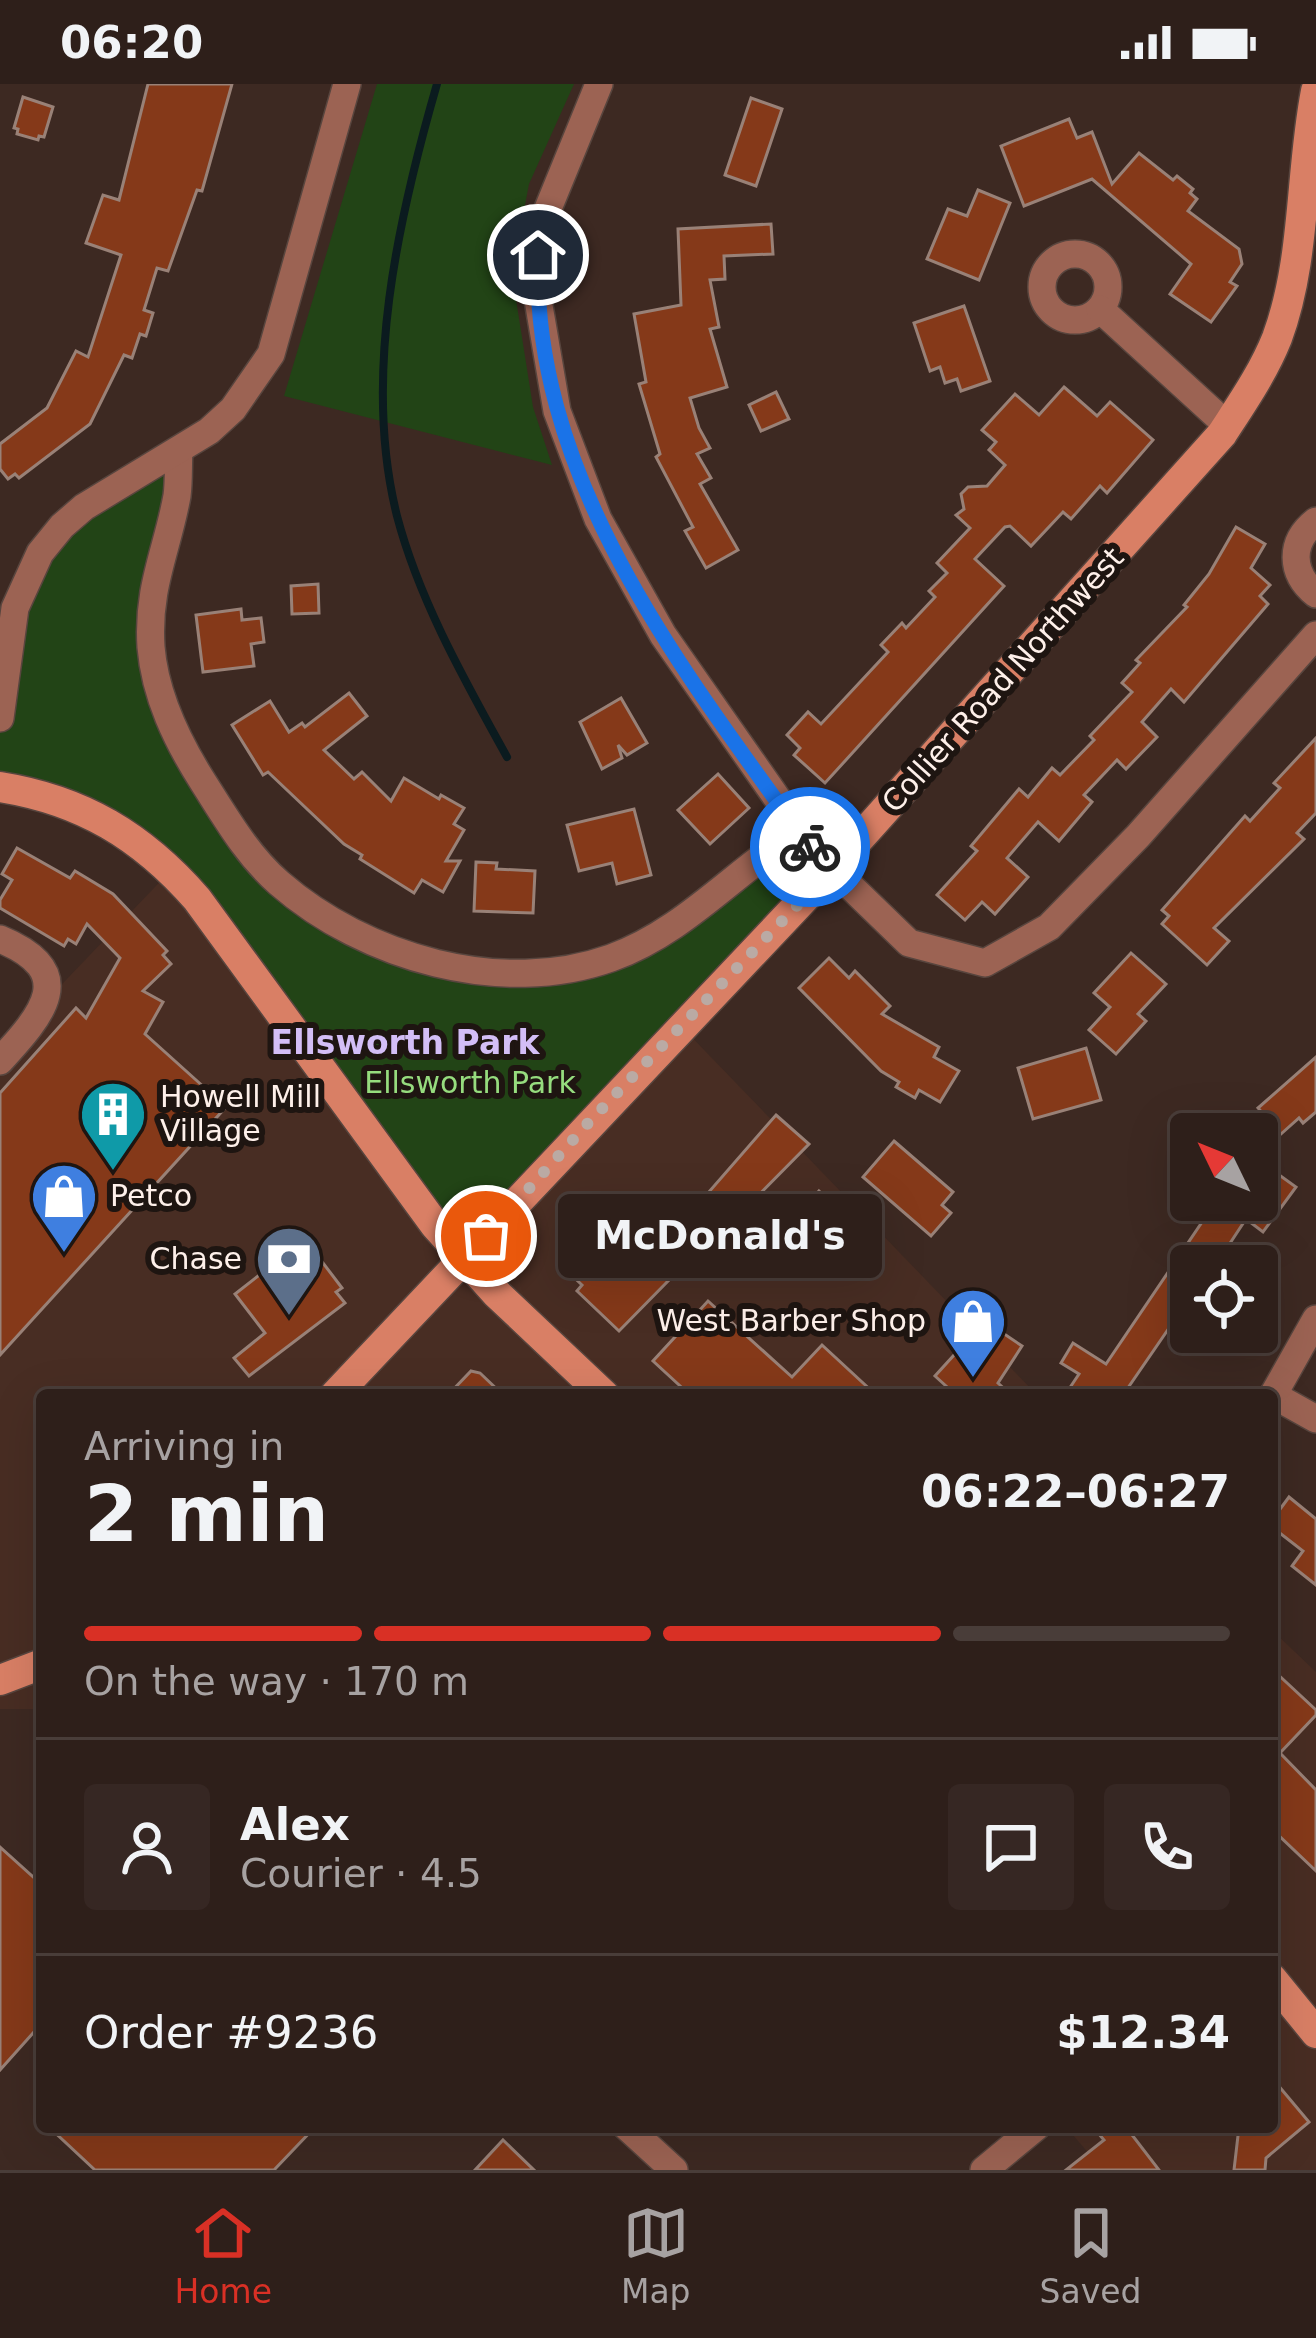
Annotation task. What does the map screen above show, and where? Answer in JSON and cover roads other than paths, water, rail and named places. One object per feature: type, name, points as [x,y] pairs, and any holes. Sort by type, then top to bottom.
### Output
[{"type":"street","points":[[0,718],[15,608],[40,553],[84,507],[179,450],[233,409],[271,354],[346,84]]},
{"type":"street","points":[[599,84],[544,216],[538,255],[539,312],[557,411],[598,519],[663,635],[799,831],[909,943],[985,963],[1049,927],[1138,836],[1316,634]]},
{"type":"street","name":"Collier Road Northwest","points":[[340,1389],[832,869],[1228,426],[1255,385],[1291,289],[1309,203],[1316,92]]},
{"type":"street","points":[[1100,309],[1228,426]]},
{"type":"street","points":[[179,450],[177,494],[151,606],[152,651],[161,699],[182,749],[240,841],[277,882],[325,918],[384,947],[466,968],[520,974],[570,970],[614,957],[654,937],[799,831]]},
{"type":"street","points":[[1316,521],[1298,540],[1295,554],[1302,581],[1316,594]]},
{"type":"street","points":[[0,787],[85,809],[128,832],[169,866],[390,1165],[465,1258],[598,1389]]},
{"type":"street","points":[[0,939],[26,950],[42,965],[48,993],[41,1012],[0,1060]]},
{"type":"street","points":[[1276,1389],[1316,1319]]},
{"type":"street","points":[[1278,1399],[1316,1420]]},
{"type":"street","points":[[0,1682],[36,1667]]},
{"type":"street","points":[[0,1682],[36,1685]]},
{"type":"street","points":[[1278,1986],[1316,2032]]},
{"type":"street","points":[[634,2133],[674,2170]]},
{"type":"street","points":[[984,2170],[1029,2133]]},
{"type":"waterway","points":[[437,84],[409,189],[389,298],[383,409],[387,463],[397,516],[418,578],[507,757]]},
{"type":"place","name":"Howell Mill Village","points":[[113,1173]]},
{"type":"place","name":"McDonald's","points":[[486,1236]]},
{"type":"place","name":"Petco","points":[[64,1255]]},
{"type":"place","name":"Chase","points":[[289,1318]]},
{"type":"place","name":"West Barber Shop","points":[[973,1380]]},
{"type":"district","name":"Ellsworth Park","points":[[405,1042]]}]
